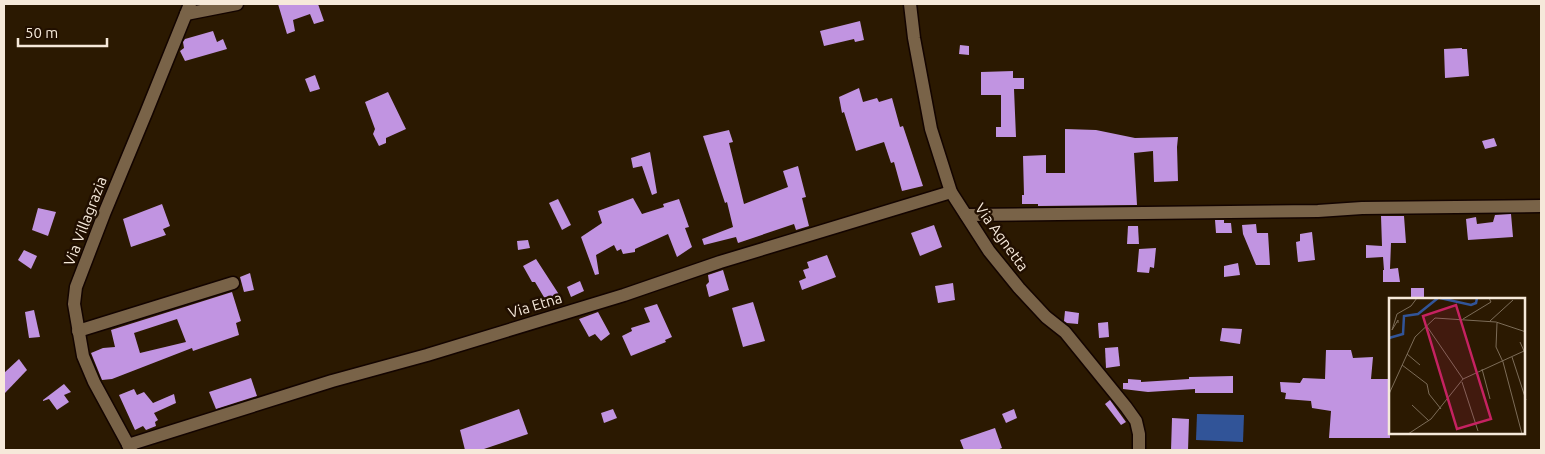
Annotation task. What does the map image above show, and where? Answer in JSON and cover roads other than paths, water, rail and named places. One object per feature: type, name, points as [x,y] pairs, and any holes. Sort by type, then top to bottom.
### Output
[{"type":"street","points":[[188,9],[237,4]]},
{"type":"street","name":"Via Agnetta","points":[[910,4],[914,38],[931,129],[951,192],[989,251],[1018,288],[1046,317],[1065,332],[1126,407],[1136,421],[1139,434],[1139,450]]},
{"type":"street","name":"Via Villagrazia","points":[[129,448],[94,382],[83,356],[74,304],[76,287],[188,9]]},
{"type":"street","name":"Via Etna","points":[[129,448],[332,381],[624,295],[720,262],[951,192]]},
{"type":"street","points":[[966,215],[1318,211],[1362,208],[1541,206]]},
{"type":"street","points":[[78,331],[233,283]]},
{"type":"water","points":[[1197,414],[1244,415],[1243,442],[1196,440]]}]
